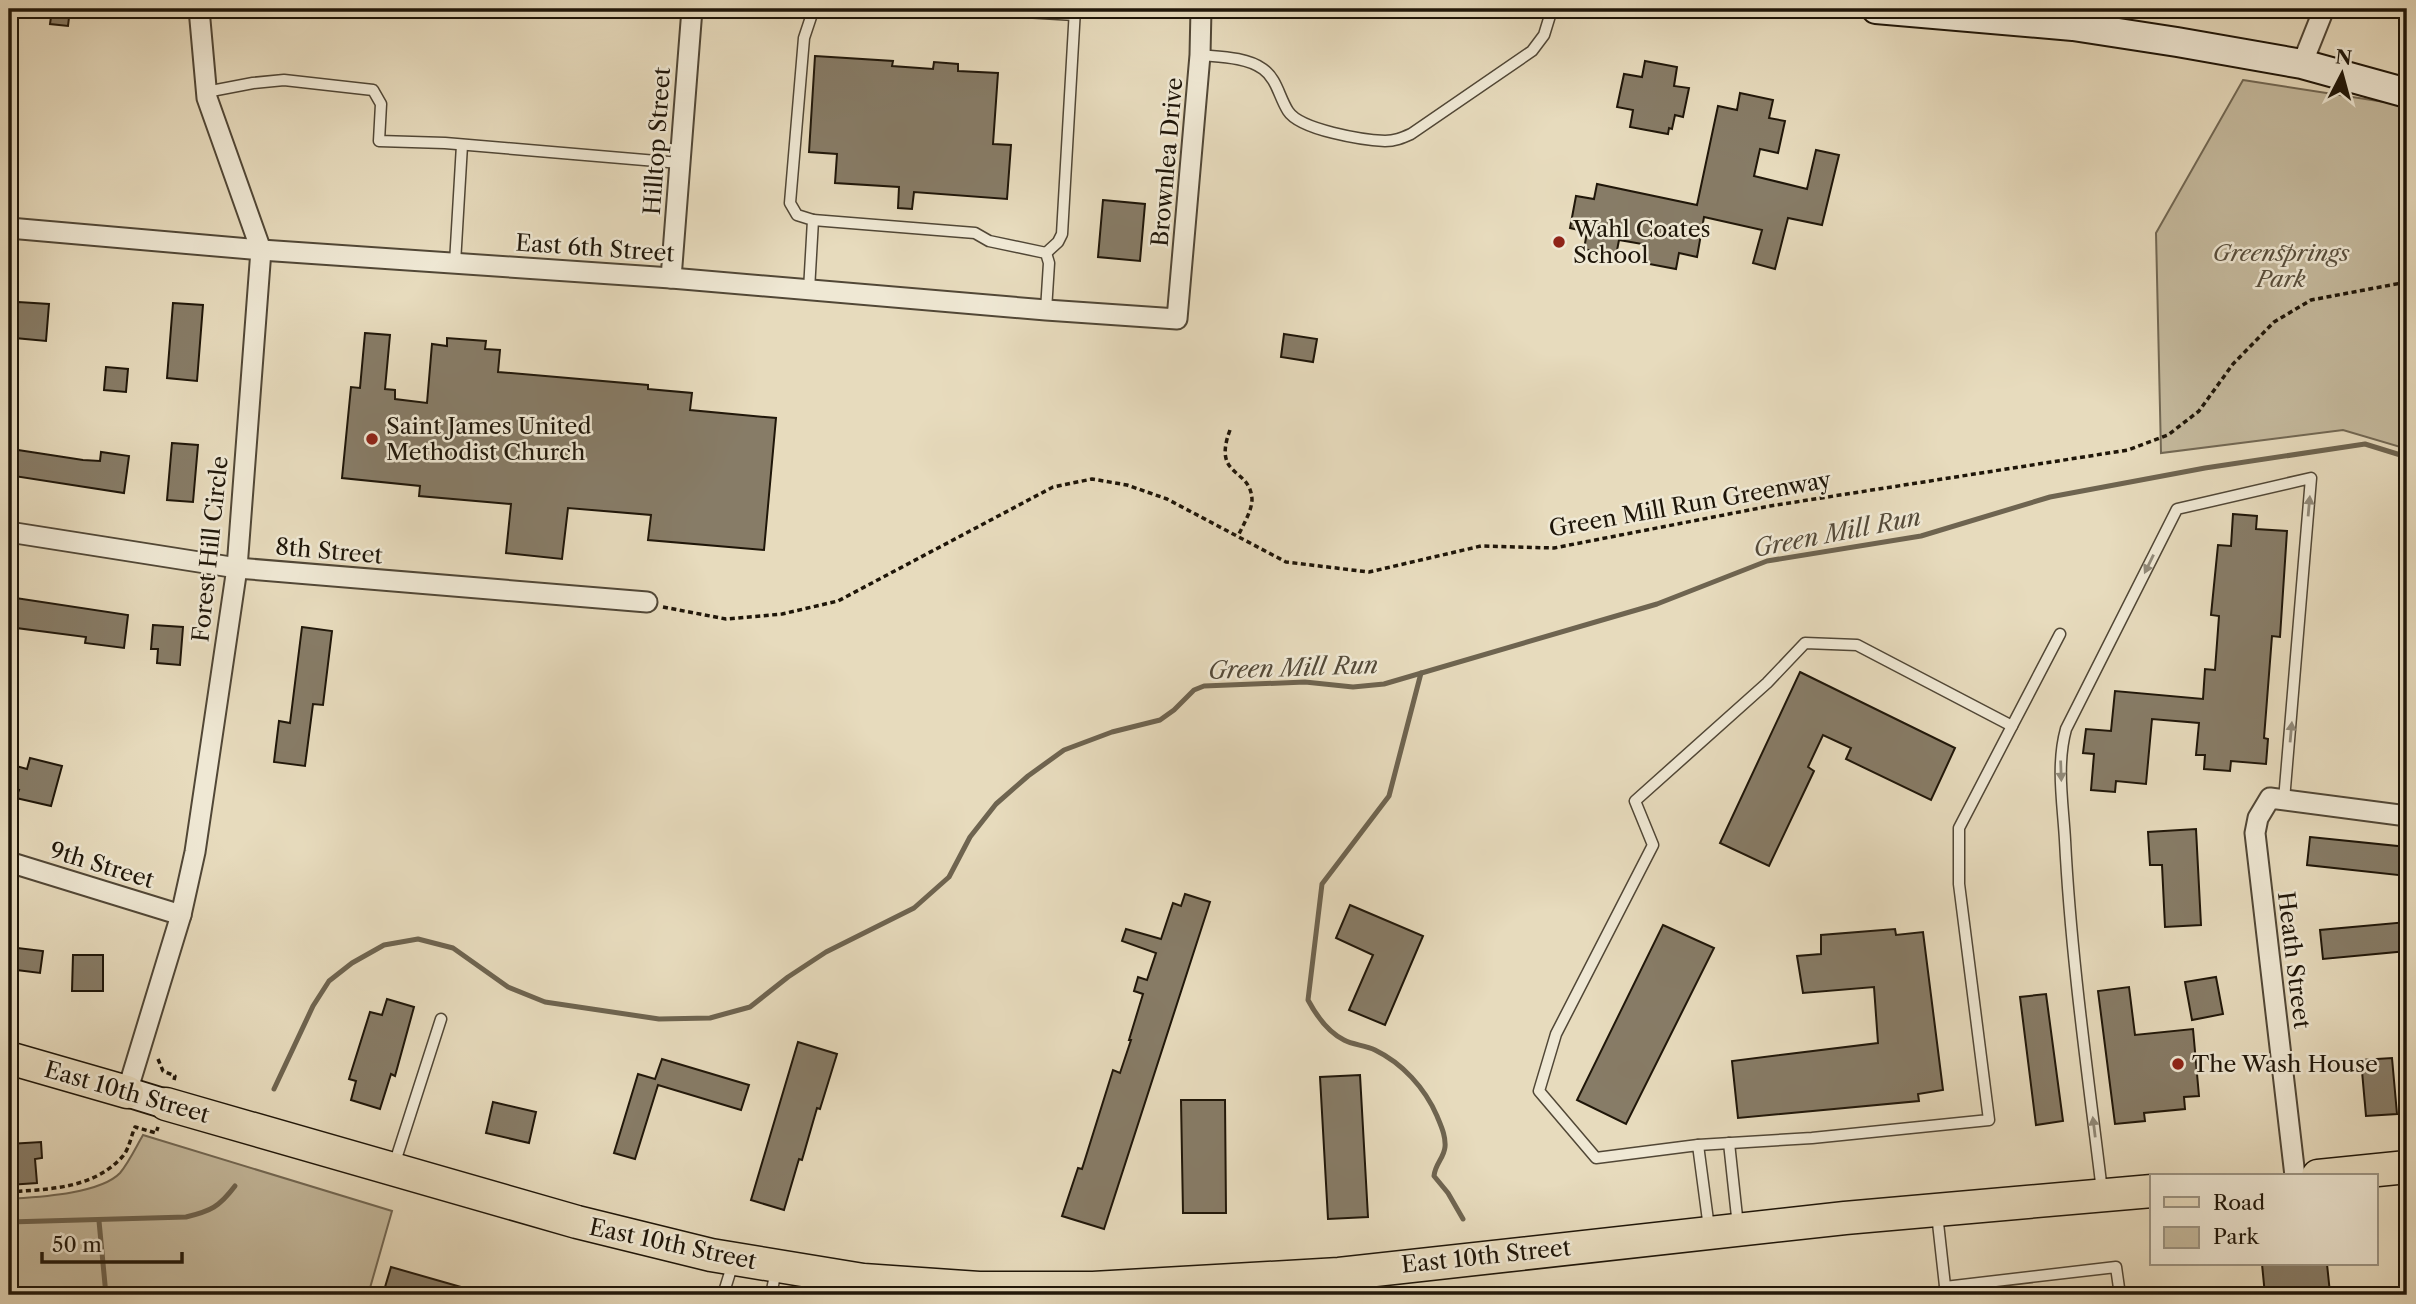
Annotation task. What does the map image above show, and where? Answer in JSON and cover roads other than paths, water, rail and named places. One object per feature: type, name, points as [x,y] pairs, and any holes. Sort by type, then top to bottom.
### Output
[{"type":"main road","points":[[1891,9],[2073,26],[2302,64],[2407,93]]},
{"type":"main road","name":"East 10th Street","points":[[9,1058],[127,1092],[161,1119],[392,1169],[577,1222],[734,1259],[774,1281],[822,1285],[863,1280],[978,1292],[1340,1285],[1724,1230],[2150,1191]]},
{"type":"main road","points":[[2338,1174],[2407,1167]]},
{"type":"street","name":"Forest Hill Circle","points":[[127,1092],[181,915],[195,852],[237,568],[261,250],[206,92],[199,9]]},
{"type":"street","name":"Hilltop Street","points":[[671,278],[692,9]]},
{"type":"street","name":"Brownlea Drive","points":[[1177,319],[1200,55],[1201,9]]},
{"type":"street","points":[[2302,64],[2325,9]]},
{"type":"street","name":"East 6th Street","points":[[9,228],[261,250],[671,278],[1177,319]]},
{"type":"street","name":"8th Street","points":[[9,532],[237,568],[648,602]]},
{"type":"street","name":"Heath Street","points":[[2284,800],[2270,798],[2258,818],[2255,833],[2294,1174]]},
{"type":"street","points":[[2284,800],[2407,816]]},
{"type":"street","name":"9th Street","points":[[9,862],[181,915]]},
{"type":"lane","points":[[819,9],[812,14],[804,38],[789,203],[797,215],[813,220],[975,233],[989,241],[1046,253]]},
{"type":"lane","points":[[974,9],[1075,12],[1062,234],[1046,253]]},
{"type":"lane","points":[[1200,55],[1248,62],[1263,69],[1273,79],[1289,112],[1317,129],[1366,138],[1396,140],[1411,134],[1532,51],[1544,35],[1552,9]]},
{"type":"lane","points":[[206,92],[284,80],[373,90],[381,104],[379,141],[680,163]]},
{"type":"lane","points":[[455,263],[462,145]]},
{"type":"lane","points":[[809,290],[813,220]]},
{"type":"lane","points":[[1046,253],[1049,262],[1046,310]]},
{"type":"lane","points":[[2102,1195],[2066,861],[2061,746],[2066,729],[2177,509],[2311,478],[2284,800]]},
{"type":"lane","points":[[2012,726],[1857,645],[1805,643],[1767,683],[1635,801],[1653,845],[1556,1034],[1539,1091],[1596,1158],[1698,1145],[1812,1138],[1989,1121],[1959,884],[1959,828],[2060,634]]},
{"type":"lane","points":[[392,1169],[441,1019]]},
{"type":"lane","points":[[1724,1230],[1729,1143]]},
{"type":"lane","points":[[1698,1145],[1724,1230]]},
{"type":"lane","points":[[1937,1210],[1946,1291],[2116,1267],[2120,1295]]},
{"type":"lane","points":[[723,1295],[734,1259]]},
{"type":"waterway","name":"Green Mill Run","points":[[274,1089],[313,1006],[329,981],[352,963],[384,945],[418,939],[453,948],[508,987],[545,1002],[659,1019],[710,1018],[750,1007],[826,952],[914,908],[949,877],[970,837],[996,804],[1064,750],[1112,732],[1160,720],[1194,690],[1204,686],[1305,682],[1353,687],[1384,684],[1657,604],[1767,561],[1921,536],[2050,497],[2205,468],[2365,444],[2407,457]]},
{"type":"waterway","points":[[1421,673],[1389,796],[1322,884],[1308,1000],[1319,1017],[1338,1037],[1385,1055],[1412,1077],[1426,1096],[1445,1139],[1444,1151],[1434,1176],[1448,1193],[1463,1219]]},
{"type":"waterway","name":"Green Mill Run","points":[[9,1222],[186,1217],[214,1207],[235,1186]]},
{"type":"waterway","points":[[99,1221],[106,1295]]},
{"type":"place","name":"Wahl Coates School","points":[[1559,242]]},
{"type":"place","name":"Saint James United Methodist Church","points":[[372,439]]},
{"type":"place","name":"The Wash House","points":[[2178,1064]]},
{"type":"park label","name":"Greensprings Park","points":[[2281,266]]}]
